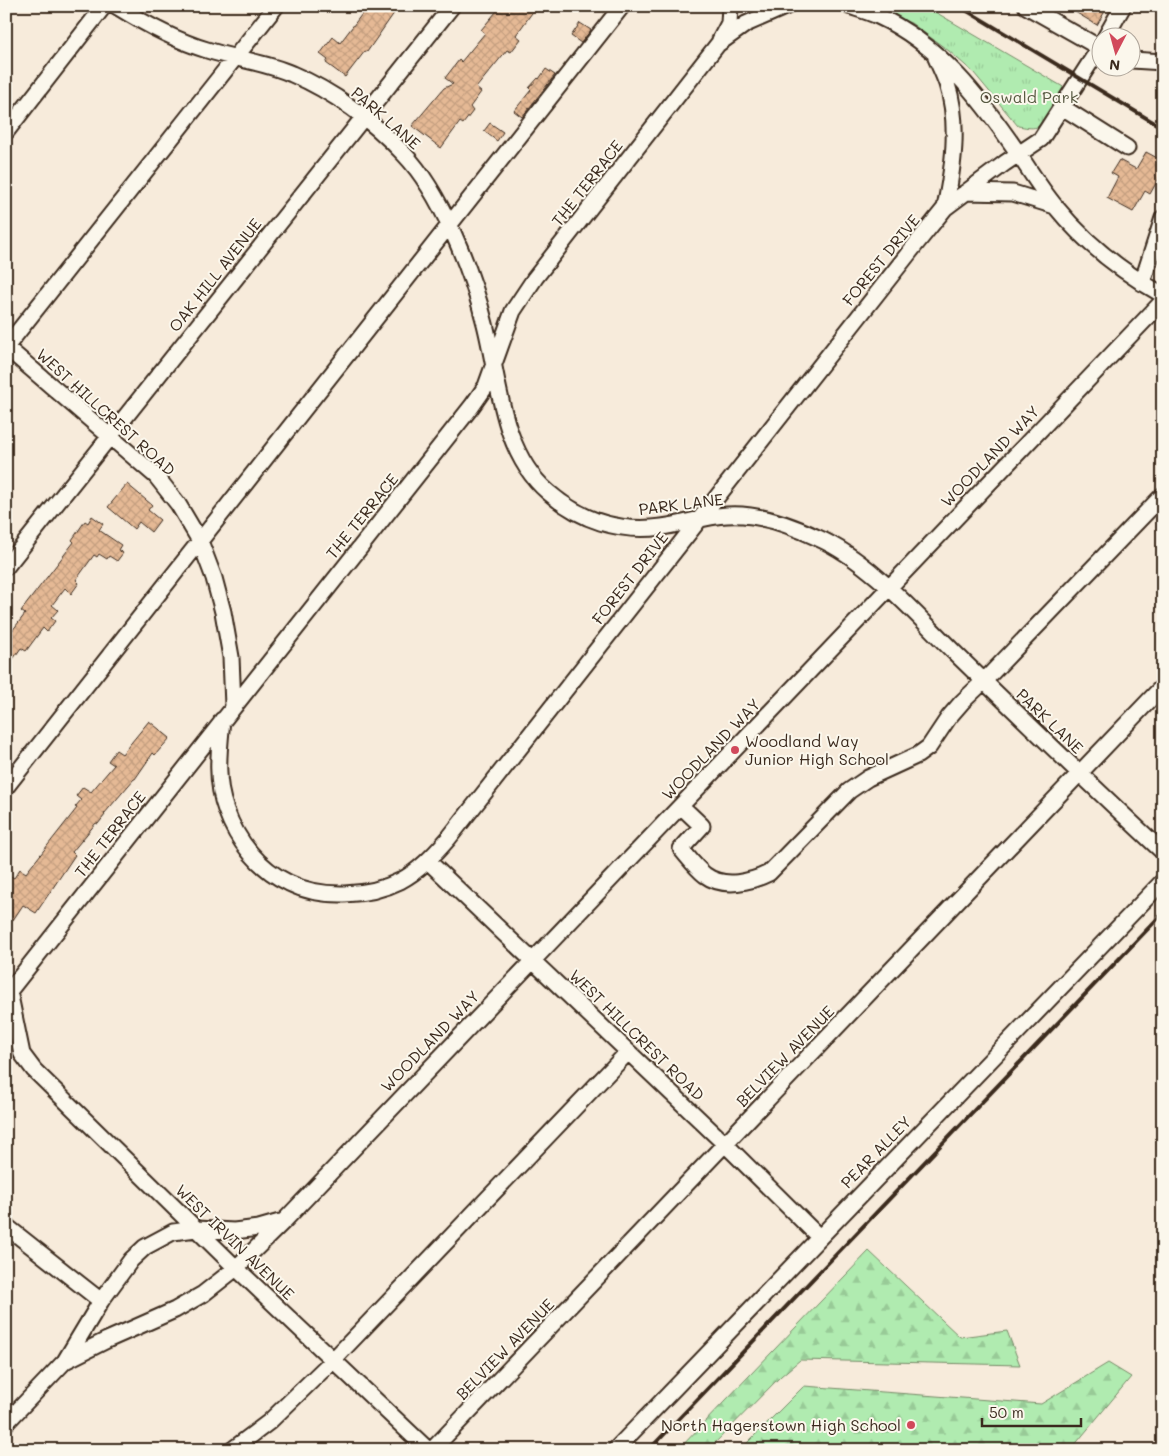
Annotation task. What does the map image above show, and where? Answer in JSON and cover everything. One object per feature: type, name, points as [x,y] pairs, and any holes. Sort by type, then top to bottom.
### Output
[{"type":"street","points":[[6,132],[104,6]]},
{"type":"street","name":"PARK LANE","points":[[116,6],[164,34],[200,48],[280,69],[308,81],[333,95],[403,152],[431,190],[449,225],[471,280],[482,311],[513,439],[526,466],[544,488],[566,507],[594,521],[611,526],[659,527],[728,514],[760,518],[788,526],[821,539],[850,555],[888,588],[1079,774],[1163,852]]},
{"type":"street","points":[[6,347],[276,6]]},
{"type":"street","name":"OAK HILL AVENUE","points":[[6,567],[452,6]]},
{"type":"street","points":[[6,787],[622,6]]},
{"type":"street","name":"THE TERRACE","points":[[8,993],[472,406],[486,386],[513,311],[535,278],[718,44],[729,23],[730,6]]},
{"type":"street","name":"THE TERRACE","points":[[718,44],[746,24],[787,6]]},
{"type":"street","points":[[849,6],[877,15],[898,26],[934,52],[964,81],[989,112],[1055,207],[1083,237],[1142,284],[1163,295]]},
{"type":"street","points":[[1026,6],[1092,40]]},
{"type":"street","name":"FOREST DRIVE","points":[[1111,28],[1122,6]]},
{"type":"street","points":[[934,52],[947,85],[955,138],[953,170],[945,208]]},
{"type":"street","name":"FOREST DRIVE","points":[[222,720],[219,781],[225,809],[235,832],[250,852],[268,870],[289,883],[314,891],[336,894],[359,893],[400,881],[428,861],[448,839],[945,208],[1041,140],[1092,60]]},
{"type":"street","points":[[1142,62],[1163,62]]},
{"type":"street","points":[[1062,107],[1127,148]]},
{"type":"street","points":[[966,192],[1013,193],[1055,207]]},
{"type":"street","points":[[1142,284],[1163,218]]},
{"type":"street","name":"WOODLAND WAY","points":[[65,1361],[175,1310],[203,1294],[236,1268],[284,1221],[532,959],[681,806],[1163,301]]},
{"type":"street","name":"WEST HILLCREST ROAD","points":[[6,347],[156,476],[178,504],[200,541],[214,578],[223,612],[230,658],[233,706]]},
{"type":"street","points":[[681,806],[702,826],[680,849],[705,875],[718,881],[739,883],[755,880],[769,873],[781,863],[850,791],[868,778],[918,754],[929,746],[948,717],[1163,494]]},
{"type":"street","name":"BELVIEW AVENUE","points":[[432,1450],[1163,686]]},
{"type":"street","name":"WEST HILLCREST ROAD","points":[[428,861],[819,1236]]},
{"type":"street","name":"PEAR ALLEY","points":[[615,1450],[1163,880]]},
{"type":"street","name":"WEST IRVIN AVENUE","points":[[8,993],[22,1054],[34,1070],[236,1268],[428,1450]]},
{"type":"street","points":[[6,1050],[22,1054]]},
{"type":"street","points":[[232,1450],[269,1422],[333,1360],[628,1052]]},
{"type":"street","name":"WOODLAND WAY","points":[[6,1423],[65,1361],[101,1301],[131,1260],[145,1247],[172,1232],[196,1229],[234,1231],[259,1228],[284,1221]]},
{"type":"street","points":[[6,1226],[101,1301]]},
{"type":"green space","name":"Oswald Park","points":[[867,6],[925,6],[1065,88],[1041,125],[1032,128],[1018,126],[974,73],[949,51],[911,23]]},
{"type":"green space","points":[[869,1251],[960,1337],[1007,1331],[1020,1365],[800,1360],[781,1376],[708,1450],[678,1450]]},
{"type":"green space","name":"North Hagerstown High School","points":[[1108,1363],[1131,1377],[1073,1447],[1073,1450],[884,1450],[879,1443],[872,1450],[740,1450],[804,1386],[1041,1404]]},
{"type":"building","points":[[368,6],[399,6],[367,52],[365,51],[345,77],[326,63],[328,60],[320,54],[333,37],[340,43]]},
{"type":"building","points":[[501,6],[537,6],[516,35],[521,39],[511,52],[507,50],[476,88],[481,92],[470,107],[473,111],[463,124],[460,122],[441,148],[412,126],[444,88],[453,84],[445,78],[485,33],[481,30]]},
{"type":"building","points":[[1065,6],[1108,6],[1097,25]]},
{"type":"building","points":[[580,23],[591,30],[581,43],[571,36]]},
{"type":"building","points":[[546,69],[555,75],[522,117],[514,111],[531,90],[529,88]]},
{"type":"building","points":[[490,123],[503,132],[497,141],[484,131]]},
{"type":"building","points":[[1146,152],[1163,161],[1163,171],[1150,194],[1145,191],[1133,212],[1107,198],[1118,177],[1111,173],[1119,160],[1136,169]]},
{"type":"building","points":[[127,484],[152,505],[148,510],[160,520],[151,532],[139,522],[134,529],[108,507]]},
{"type":"building","points":[[92,516],[103,524],[99,530],[121,545],[118,550],[123,553],[117,561],[109,556],[107,559],[99,554],[97,557],[94,555],[76,580],[79,583],[71,594],[65,588],[52,605],[58,610],[51,618],[55,621],[47,632],[43,628],[26,651],[21,648],[6,669],[6,627],[12,631],[25,614],[21,611],[74,542],[72,540],[85,521],[88,523]]},
{"type":"building","points":[[149,721],[170,738],[155,755],[153,753],[135,779],[72,852],[75,855],[36,913],[23,905],[13,920],[6,916],[6,911],[11,904],[6,900],[6,873],[14,878],[20,869],[26,873],[77,808],[75,807],[81,800],[76,796],[83,787],[91,792],[114,765],[108,761],[116,750],[122,754]]},
{"type":"railway","points":[[959,6],[1163,128]]},
{"type":"railway","points":[[649,1450],[1163,913]]},
{"type":"place","name":"Woodland Way Junior High School","points":[[735,750]]},
{"type":"place","name":"North Hagerstown High School","points":[[911,1425]]}]
